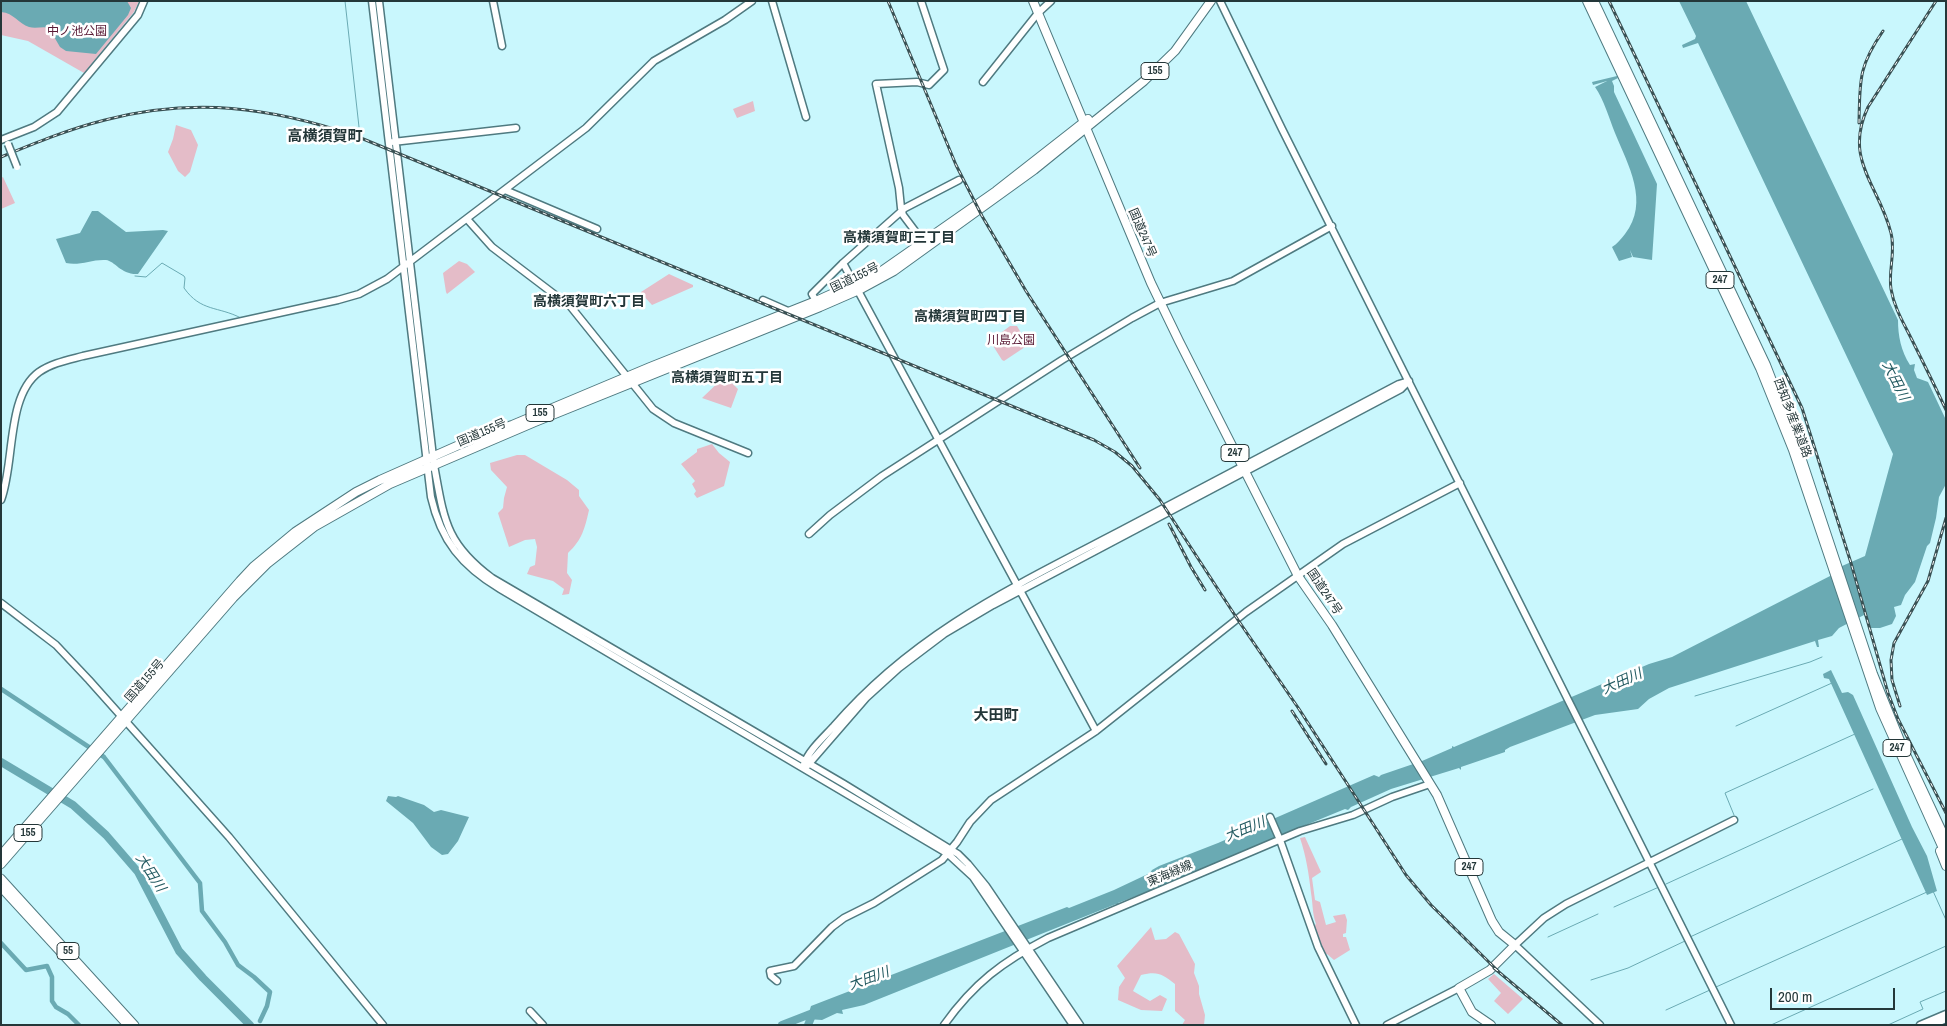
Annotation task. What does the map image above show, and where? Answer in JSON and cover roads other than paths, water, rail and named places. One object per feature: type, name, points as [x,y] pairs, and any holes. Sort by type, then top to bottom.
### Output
[{"type":"highway","points":[[1033,1],[1085,125]]},
{"type":"highway","name":"国道155号","points":[[1,864],[62,789],[123,719],[233,598],[286,548],[314,527],[430,462],[857,287],[909,262],[1034,170],[1149,70],[1166,54],[1205,1]]},
{"type":"highway","name":"国道155号","points":[[629,380],[788,311],[857,287],[924,243],[996,191],[1085,125],[1164,62],[1210,1]]},
{"type":"highway","name":"西知多産業道路","points":[[1588,1],[1760,368],[1793,450],[1858,638],[1880,708],[1931,815],[1946,855]]},
{"type":"highway","name":"西知多産業道路","points":[[1594,1],[1766,365],[1798,448],[1834,567]]},
{"type":"highway","name":"国道247号","points":[[1085,125],[1160,303],[1298,576],[1332,625],[1429,782],[1452,829],[1489,915],[1499,932],[1515,946]]},
{"type":"highway","name":"国道155号","points":[[1,855],[53,800]]},
{"type":"highway","name":"西知多産業道路","points":[[1931,815],[1946,840]]},
{"type":"highway","name":"247","points":[[1931,815],[1946,835]]},
{"type":"highway","name":"247","points":[[1931,815],[1946,866]]},
{"type":"highway","points":[[1491,1025],[1472,1012],[1459,988],[1490,970],[1515,946]]},
{"type":"main road","name":"55","points":[[1,878],[135,1025]]},
{"type":"main road","name":"55","points":[[1,888],[127,1025]]},
{"type":"street","points":[[17,169],[5,141],[34,127],[57,112],[138,15],[144,1]]},
{"type":"street","points":[[372,1],[392,142],[430,462],[440,505],[456,543],[476,566],[492,578],[806,764],[949,852],[973,878],[1011,928],[1073,1025]]},
{"type":"street","points":[[379,1],[392,142]]},
{"type":"street","points":[[494,1],[502,46]]},
{"type":"street","points":[[1,500],[6,486],[17,406],[26,386],[32,378],[47,368],[83,356],[138,346],[359,294],[387,279],[586,128],[654,61],[725,20],[752,1]]},
{"type":"street","points":[[772,1],[806,118]]},
{"type":"street","points":[[921,1],[944,70],[929,84],[918,82],[876,84],[899,188],[902,211],[924,243]]},
{"type":"street","points":[[983,82],[1038,13],[1051,1]]},
{"type":"street","points":[[1220,1],[1731,1025]]},
{"type":"street","points":[[392,142],[516,128]]},
{"type":"street","points":[[816,301],[812,294],[843,262],[902,211],[959,180]]},
{"type":"street","points":[[505,190],[597,229]]},
{"type":"street","points":[[467,219],[492,247],[571,307],[648,404],[665,418],[748,453]]},
{"type":"street","points":[[809,534],[830,515],[882,476],[1073,353],[1160,303],[1233,281],[1332,226]]},
{"type":"street","points":[[843,262],[1096,731]]},
{"type":"street","points":[[763,300],[788,311]]},
{"type":"street","points":[[806,764],[866,698],[899,668],[944,634],[1020,588],[1243,469],[1401,389],[1409,381]]},
{"type":"street","points":[[777,981],[770,976],[770,971],[794,966],[832,927],[844,918],[874,903],[942,860],[970,822],[991,800],[1096,731],[1227,627],[1359,535],[1460,483]]},
{"type":"street","points":[[1,603],[56,645],[123,719],[229,837],[383,1025]]},
{"type":"street","name":"東海緑線","points":[[944,1025],[960,1003],[987,976],[1023,947],[1280,839],[1353,815],[1429,782]]},
{"type":"street","points":[[1271,818],[1318,947],[1356,1025]]},
{"type":"street","points":[[1600,1025],[1515,946],[1531,929],[1554,911],[1734,820]]},
{"type":"street","points":[[1023,947],[1080,1025]]},
{"type":"street","points":[[1387,1025],[1459,988]]},
{"type":"street","points":[[530,1012],[543,1025]]},
{"type":"street","points":[[1920,1025],[1946,1014]]},
{"type":"street","points":[[1933,1025],[1946,1019]]},
{"type":"water","name":"中ノ池公園","points":[[1,1],[127,1],[131,8],[128,15],[96,54],[66,51],[60,47],[49,28],[29,27],[9,14],[1,12]]},
{"type":"water","points":[[1679,1],[1746,1],[1898,320],[1904,354],[1910,365],[1915,364],[1914,370],[1917,378],[1928,382],[1946,420],[1946,484],[1939,497],[1930,543],[1927,546],[1915,582],[1905,595],[1901,605],[1894,607],[1896,616],[1892,624],[1880,628],[1871,628],[1864,615],[1839,628],[1832,636],[1818,640],[1819,647],[1817,647],[1815,641],[1669,688],[1649,699],[1638,709],[1595,715],[1510,747],[1505,752],[1461,767],[1461,770],[1459,768],[1391,789],[1348,810],[1345,809],[1289,832],[1188,876],[1118,903],[1118,905],[1116,904],[864,1005],[842,1010],[843,1014],[837,1013],[822,1020],[807,1019],[811,1006],[1114,890],[1150,873],[1159,866],[1218,843],[1374,775],[1379,777],[1422,761],[1452,748],[1452,746],[1454,747],[1649,664],[1672,657],[1832,575],[1842,566],[1865,556],[1893,454],[1698,43],[1683,48],[1682,45],[1695,39],[1696,36]]},
{"type":"water","points":[[1617,76],[1618,78],[1612,81],[1614,92],[1657,184],[1652,260],[1633,257],[1630,250],[1632,257],[1619,261],[1612,247],[1623,236],[1632,222],[1636,209],[1636,196],[1630,171],[1604,103],[1595,87],[1607,81],[1593,85],[1592,82]]},
{"type":"water","points":[[92,211],[98,211],[126,232],[168,231],[138,274],[127,272],[106,260],[76,264],[66,263],[56,239],[80,233]]},
{"type":"water","points":[[1831,670],[1842,693],[1848,692],[1853,695],[1912,827],[1927,856],[1937,891],[1927,895],[1829,679],[1824,678],[1823,674]]},
{"type":"water","points":[[388,796],[398,796],[424,805],[434,812],[441,810],[469,817],[458,841],[448,854],[442,855],[431,847],[413,823],[386,801]]},
{"type":"waterway","points":[[345,1],[359,127]]},
{"type":"waterway","points":[[135,276],[146,277],[162,263],[184,276],[184,288],[197,301],[210,308],[241,318]]},
{"type":"waterway","points":[[1695,696],[1822,657]]},
{"type":"waterway","points":[[1736,726],[1832,683]]},
{"type":"waterway","points":[[1,689],[104,757],[200,883],[202,911],[225,942],[238,965],[270,992],[267,1006],[260,1021]]},
{"type":"waterway","points":[[1734,815],[1725,793],[1855,734]]},
{"type":"waterway","name":"大田川","points":[[1,762],[73,805],[106,835],[138,872],[179,951],[250,1025]]},
{"type":"waterway","points":[[1666,884],[1873,789]]},
{"type":"waterway","points":[[1690,937],[1902,839]]},
{"type":"waterway","points":[[1614,907],[1659,887]]},
{"type":"waterway","points":[[1933,891],[1946,920]]},
{"type":"waterway","points":[[1716,987],[1927,892]]},
{"type":"waterway","points":[[1548,937],[1598,914]]},
{"type":"waterway","points":[[1591,980],[1628,968],[1685,941]]},
{"type":"waterway","points":[[1,943],[26,970],[47,966],[52,977],[52,1001],[56,1007],[68,1014],[79,1025]]},
{"type":"waterway","points":[[1771,1025],[1946,946]]},
{"type":"waterway","points":[[1666,1010],[1710,990]]},
{"type":"waterway","points":[[1888,1025],[1923,1009],[1920,1002],[1946,991]]},
{"type":"waterway","name":"大田川","points":[[782,1025],[818,1011]]},
{"type":"waterway","points":[[808,1025],[813,1013]]},
{"type":"railway","points":[[888,1],[956,165],[982,216],[1026,291],[1140,468]]},
{"type":"railway","points":[[1609,1],[1802,408],[1851,563],[1888,693],[1898,719],[1946,813]]},
{"type":"railway","points":[[1936,1],[1868,107],[1861,126],[1859,142],[1861,158],[1886,216],[1891,233],[1893,247],[1890,282],[1894,302],[1946,410]]},
{"type":"railway","points":[[1859,123],[1862,75],[1869,55],[1883,31]]},
{"type":"railway","points":[[1,157],[52,137],[105,120],[170,109],[232,108],[293,118],[324,126],[356,136],[1094,440],[1115,452],[1132,466],[1160,500],[1238,620],[1299,709],[1406,875],[1431,905],[1499,972]]},
{"type":"railway","points":[[1900,706],[1892,680],[1891,660],[1894,643],[1928,581],[1946,518]]},
{"type":"railway","points":[[1169,524],[1205,590]]},
{"type":"railway","points":[[1292,711],[1326,764]]},
{"type":"railway","points":[[1494,968],[1562,1025]]},
{"type":"district","name":"高横須賀町","points":[[325,137]]},
{"type":"district","name":"高横須賀町三丁目","points":[[899,238]]},
{"type":"district","name":"高横須賀町六丁目","points":[[589,302]]},
{"type":"district","name":"高横須賀町四丁目","points":[[970,317]]},
{"type":"district","name":"高横須賀町五丁目","points":[[727,378]]},
{"type":"district","name":"大田町","points":[[996,716]]},
{"type":"park label","name":"川島公園","points":[[1011,341]]}]
